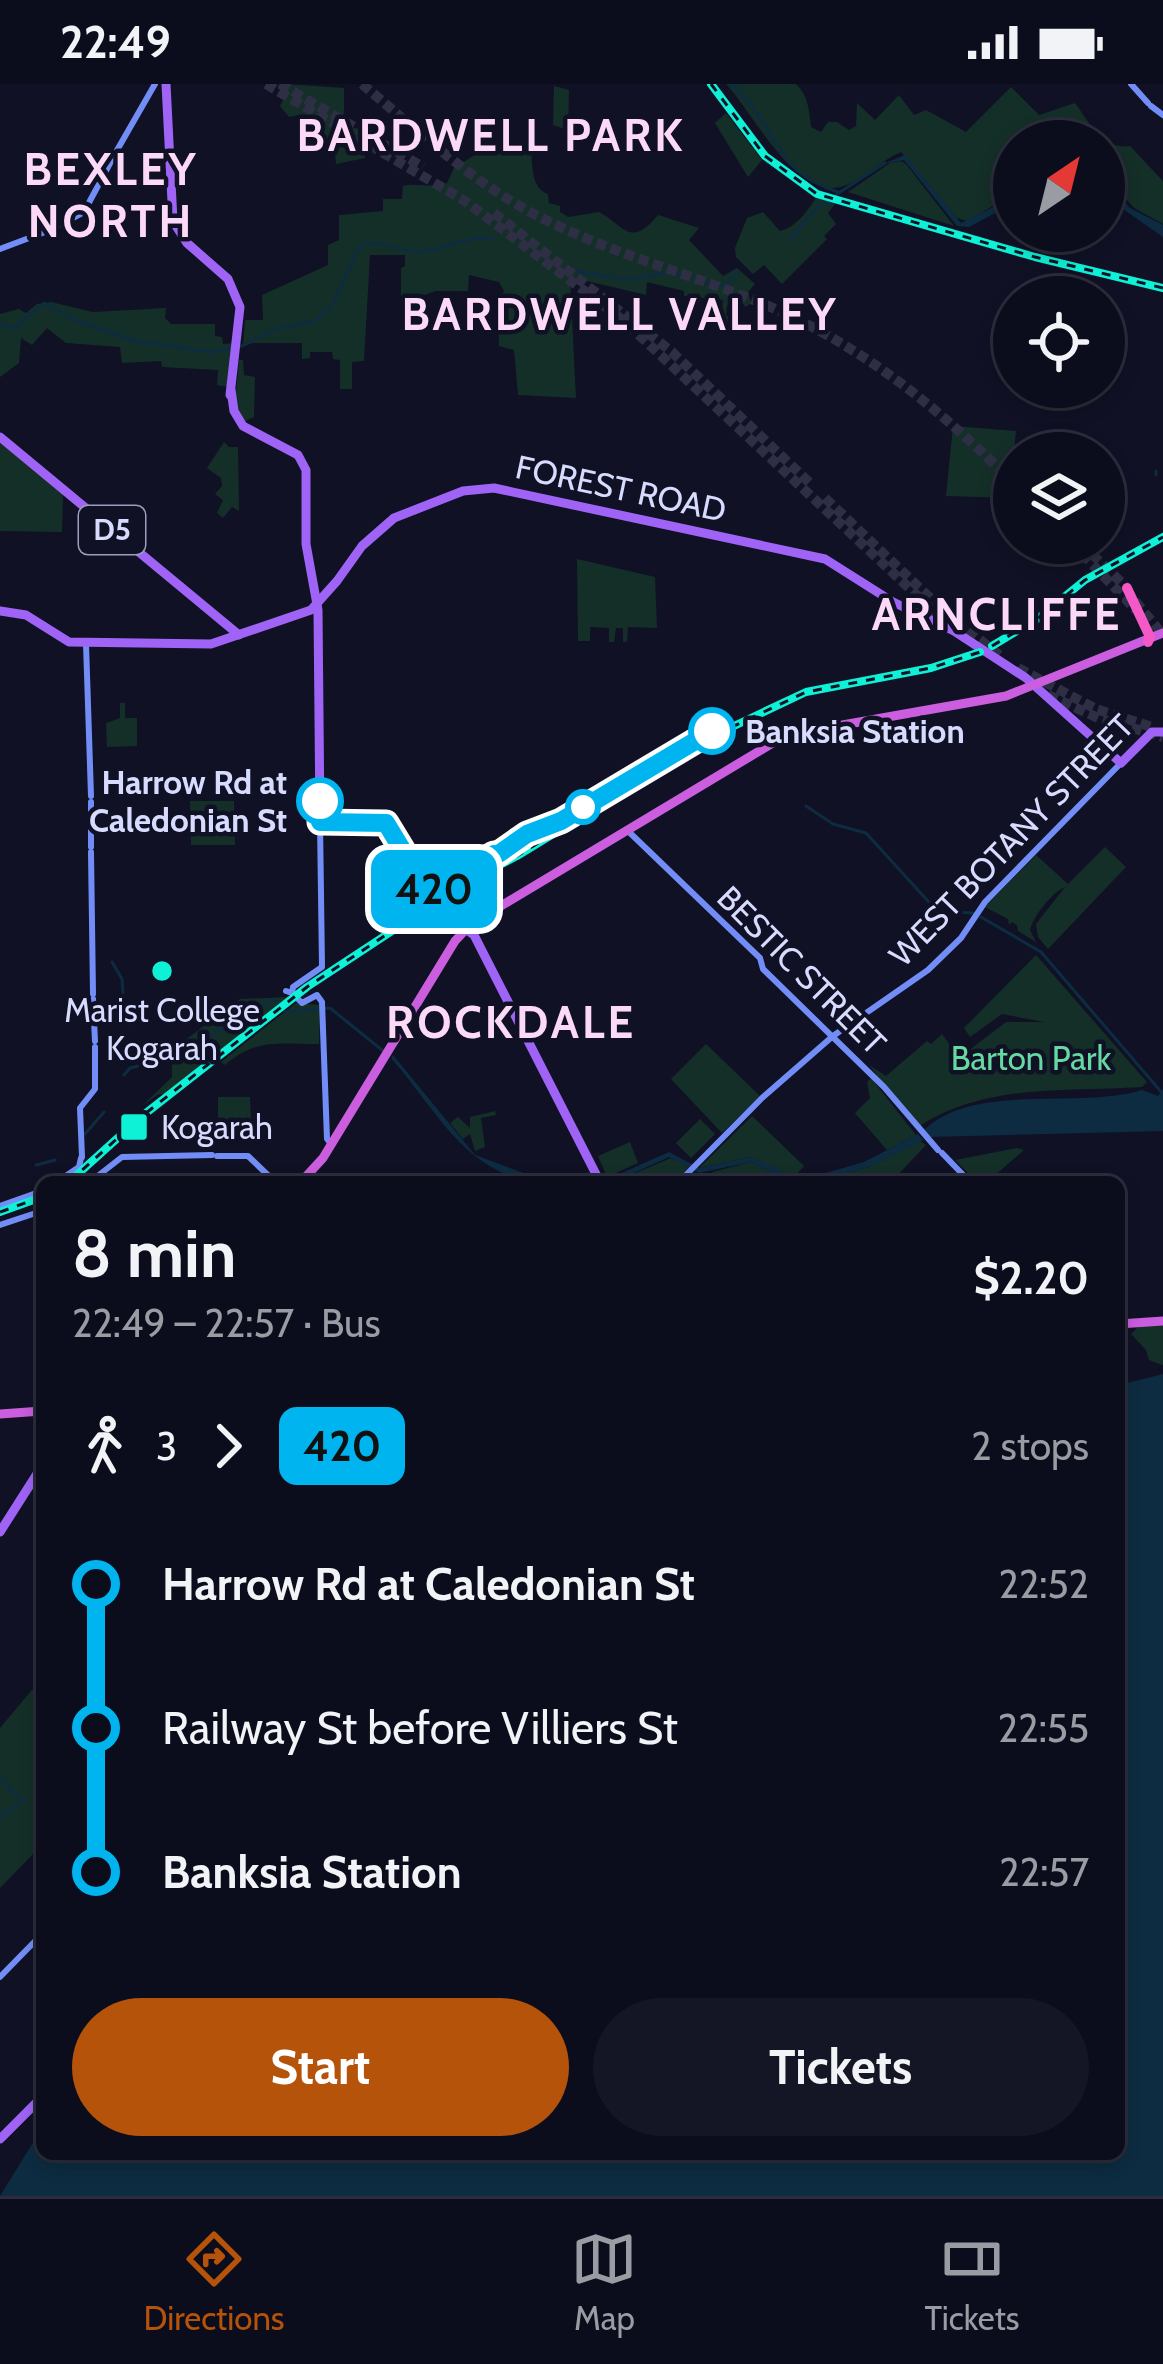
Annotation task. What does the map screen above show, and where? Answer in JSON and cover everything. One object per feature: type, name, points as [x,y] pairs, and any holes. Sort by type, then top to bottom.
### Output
[{"type":"highway","points":[[455,941],[467,929],[786,734],[995,699],[1157,637],[1126,588]]},
{"type":"highway","points":[[389,1054],[455,941],[459,932],[452,925]]},
{"type":"highway","points":[[308,1176],[333,1145],[467,929]]},
{"type":"highway","points":[[1125,1321],[1163,1318]]},
{"type":"highway","points":[[0,1416],[36,1413]]},
{"type":"main road","points":[[1131,84],[1163,115]]},
{"type":"main road","points":[[160,85],[166,103],[172,217],[183,239],[222,273],[241,311],[231,428]]},
{"type":"main road","points":[[0,248],[79,219],[160,85]]},
{"type":"main road","points":[[231,390],[242,424],[277,446]]},
{"type":"main road","points":[[231,412],[247,433],[299,456],[306,470],[307,549],[317,604],[322,969],[292,990],[322,1006],[327,1139],[333,1145]]},
{"type":"main road","name":"D5","points":[[0,436],[239,635]]},
{"type":"main road","name":"FOREST ROAD","points":[[0,611],[26,615],[57,638],[89,644],[198,646],[220,642],[306,612],[360,548],[394,518],[465,491],[494,488],[825,559],[897,604],[954,631],[1035,684],[1121,758]]},
{"type":"main road","points":[[66,1176],[80,1166],[80,1108],[94,1092],[95,1079],[89,644]]},
{"type":"main road","name":"WEST BOTANY STREET","points":[[686,1176],[762,1098],[832,1036],[928,970],[964,934],[985,902],[1121,758],[1159,731]]},
{"type":"main road","points":[[320,822],[386,823],[423,891],[419,918]]},
{"type":"main road","name":"BESTIC STREET","points":[[628,831],[760,958],[764,969],[884,1087],[923,1136],[964,1176]]},
{"type":"main road","points":[[419,918],[467,929],[597,1176]]},
{"type":"main road","points":[[419,918],[467,929]]},
{"type":"main road","points":[[97,1176],[117,1159],[214,1155],[248,1156],[268,1176]]},
{"type":"main road","points":[[0,1206],[36,1193]]},
{"type":"main road","points":[[0,1225],[36,1213]]},
{"type":"main road","points":[[0,1532],[36,1475]]},
{"type":"main road","points":[[0,1977],[36,1940]]},
{"type":"main road","points":[[1,2139],[36,2105]]},
{"type":"green space","points":[[726,84],[796,84],[809,108],[811,127],[821,132],[828,122],[849,130],[856,126],[857,103],[875,120],[899,95],[914,115],[926,110],[966,132],[1011,87],[1039,115],[1075,103],[1088,120],[993,120],[993,206],[967,221],[957,218],[901,152],[852,183],[826,187],[809,181],[777,152]]},
{"type":"green space","points":[[277,85],[344,88],[344,129],[358,128],[364,133],[365,158],[336,164],[335,153],[305,143],[300,115],[289,117],[280,106],[288,91]]},
{"type":"green space","points":[[554,86],[569,90],[568,130],[553,125]]},
{"type":"green space","points":[[726,113],[762,160],[748,177],[715,123]]},
{"type":"green space","points":[[489,146],[522,146],[531,152],[538,187],[568,217],[599,212],[634,233],[658,215],[699,228],[689,240],[723,276],[737,268],[755,284],[748,292],[751,303],[746,307],[737,298],[727,306],[726,315],[734,321],[727,329],[720,328],[723,300],[684,296],[684,291],[647,282],[646,295],[570,277],[576,398],[518,395],[514,350],[499,346],[498,302],[504,291],[499,282],[469,275],[468,291],[436,291],[401,303],[405,255],[370,255],[364,361],[352,362],[352,389],[340,389],[340,360],[333,359],[332,352],[310,352],[310,358],[302,359],[302,343],[243,346],[245,320],[263,320],[262,295],[328,265],[328,245],[339,240],[339,215],[383,211],[383,199],[402,199],[403,186],[447,183],[454,168]]},
{"type":"green space","points":[[1125,146],[1163,181],[1163,224],[1125,198]]},
{"type":"green space","points":[[901,161],[954,226],[848,192],[890,163]]},
{"type":"green space","points":[[817,196],[835,204],[828,213],[836,224],[782,284],[764,265],[753,274],[736,257],[747,218],[763,212],[780,231],[797,222]]},
{"type":"green space","points":[[51,302],[93,312],[166,308],[165,318],[171,324],[215,324],[215,336],[222,337],[223,344],[235,343],[228,387],[217,385],[218,370],[162,367],[161,361],[122,363],[120,347],[66,343],[47,328],[32,345],[21,338],[19,363],[0,377],[0,314],[19,309],[26,313],[37,304]]},
{"type":"green space","points":[[239,360],[243,360],[244,375],[255,377],[254,417],[243,422],[235,403]]},
{"type":"green space","points":[[953,426],[1016,431],[993,432],[993,497],[946,496]]},
{"type":"green space","points":[[0,441],[63,493],[62,532],[0,531]]},
{"type":"green space","points":[[224,442],[238,447],[239,511],[232,507],[223,518],[217,513],[223,500],[215,494],[222,486],[221,478],[207,468]]},
{"type":"green space","points":[[577,559],[655,577],[657,628],[628,627],[627,642],[623,642],[623,628],[616,628],[614,642],[609,642],[609,628],[590,627],[590,641],[578,641]]},
{"type":"green space","points":[[120,703],[125,703],[125,718],[137,718],[137,746],[107,747],[106,723],[120,718]]},
{"type":"green space","points":[[190,801],[234,801],[235,845],[191,845]]},
{"type":"green space","points":[[1105,847],[1126,867],[1048,949],[1038,937],[1036,924],[1065,887],[1035,918],[1030,930],[1036,942],[985,907],[1036,855],[1068,884]]},
{"type":"green space","name":"Barton Park","points":[[1036,955],[1147,1082],[1142,1087],[998,1096],[944,1113],[918,1127],[869,1065],[886,1076],[942,1034],[957,1055],[1006,1022],[1044,1022],[1002,1014],[970,1037],[964,1028]]},
{"type":"green space","points":[[290,997],[168,1096],[159,1094],[143,1105],[172,1077],[172,1050],[240,999]]},
{"type":"green space","points":[[296,1003],[320,1005],[319,1044],[269,1044],[247,1050],[225,1065],[221,1062]]},
{"type":"green space","points":[[706,1044],[760,1096],[722,1133],[671,1079]]},
{"type":"green space","points":[[871,1078],[916,1135],[887,1150],[855,1113],[870,1098],[867,1082]]},
{"type":"green space","points":[[218,1097],[250,1097],[251,1120],[218,1120]]},
{"type":"green space","points":[[495,1111],[496,1115],[481,1118],[485,1147],[475,1151],[470,1134],[463,1139],[450,1123],[458,1117],[470,1128],[470,1117]]},
{"type":"green space","points":[[752,1116],[804,1166],[789,1176],[751,1157],[699,1168]]},
{"type":"green space","points":[[700,1119],[715,1134],[691,1158],[676,1143]]},
{"type":"green space","points":[[920,1141],[926,1145],[897,1176],[836,1176],[869,1167]]},
{"type":"green space","points":[[630,1142],[638,1163],[607,1176],[598,1156]]},
{"type":"green space","points":[[1024,1150],[994,1176],[971,1176],[955,1160]]},
{"type":"green space","points":[[671,1158],[689,1167],[680,1176],[628,1176]]},
{"type":"green space","points":[[751,1162],[779,1176],[716,1176],[712,1172]]},
{"type":"green space","points":[[1163,1324],[1162,1365],[1149,1360],[1131,1334],[1139,1326]]},
{"type":"green space","points":[[36,1685],[36,1851],[0,1888],[0,1780],[7,1784],[0,1777],[0,1728]]},
{"type":"water","points":[[905,155],[961,223],[993,207],[993,214],[969,227],[957,226],[904,160],[883,164]]},
{"type":"water","points":[[1125,202],[1163,225],[1163,237],[1125,210]]},
{"type":"water","points":[[393,1055],[475,1155],[532,1176],[512,1176],[476,1156],[457,1140]]},
{"type":"water","points":[[1163,1089],[1163,1131],[929,1137],[923,1131],[944,1116],[997,1101],[1088,1098],[1142,1090],[1158,1096]]},
{"type":"water","points":[[918,1134],[923,1140],[869,1167],[815,1176],[864,1162]]},
{"type":"water","points":[[669,1152],[699,1168],[751,1157],[792,1176],[779,1176],[751,1162],[699,1173],[669,1157],[627,1176],[615,1176]]},
{"type":"water","points":[[1163,1374],[1163,2196],[0,2196],[36,2138],[36,2160],[1125,2160],[1125,1384]]},
{"type":"waterway","points":[[730,84],[786,158],[816,183],[838,192]]},
{"type":"waterway","points":[[789,241],[820,204],[830,204],[837,194],[885,163]]},
{"type":"waterway","points":[[0,324],[14,328],[44,303],[75,320],[136,341],[212,352],[315,321],[333,304],[360,246],[377,244],[418,252],[493,239]]},
{"type":"waterway","points":[[572,270],[628,280],[669,272],[719,286],[738,272]]},
{"type":"waterway","points":[[806,806],[833,824],[866,833],[937,911],[973,913]]},
{"type":"waterway","points":[[981,917],[1041,952],[1163,1094]]},
{"type":"waterway","points":[[112,962],[122,979],[123,994]]},
{"type":"waterway","points":[[121,1000],[124,1018],[134,1025]]},
{"type":"waterway","points":[[124,1075],[130,1068],[167,1059],[273,1000],[279,1004]]},
{"type":"waterway","points":[[285,1012],[330,1008],[382,1050]]},
{"type":"waterway","points":[[85,1134],[104,1112]]},
{"type":"waterway","points":[[36,1165],[55,1160]]},
{"type":"waterway","points":[[0,1778],[18,1797]]},
{"type":"waterway","points":[[0,1817],[25,1799]]},
{"type":"tunnel","points":[[266,84],[465,201],[624,321],[954,630]]},
{"type":"tunnel","points":[[280,84],[423,167]]},
{"type":"tunnel","points":[[362,84],[469,172],[538,216],[761,303],[832,338],[928,404],[993,464]]},
{"type":"tunnel","points":[[494,213],[672,352],[812,485]]},
{"type":"tunnel","points":[[825,498],[947,614],[1003,658]]},
{"type":"tunnel","points":[[1092,564],[1136,610]]},
{"type":"tunnel","points":[[1102,564],[1127,588]]},
{"type":"tunnel","points":[[1135,601],[1163,635]]},
{"type":"tunnel","points":[[1018,668],[1096,709],[1155,728]]},
{"type":"tunnel","points":[[1048,695],[1098,718],[1163,737]]},
{"type":"railway","points":[[711,84],[765,156],[817,194],[1035,257],[1163,288]]},
{"type":"railway","points":[[992,646],[1037,619],[1085,580],[1163,537]]},
{"type":"railway","points":[[146,1113],[307,987],[465,883],[717,734],[806,692],[931,668],[980,652]]},
{"type":"railway","points":[[76,1176],[121,1135]]},
{"type":"railway","points":[[0,1212],[36,1199]]},
{"type":"bus line","name":"420","points":[[320,801],[320,822],[386,823],[428,892],[527,834],[561,821],[712,731]]},
{"type":"place","name":"Banksia Station","points":[[712,731]]},
{"type":"place","name":"Harrow Rd at Caledonian St","points":[[320,801]]},
{"type":"place","name":"Marist College Kogarah","points":[[162,971]]},
{"type":"place","name":"Kogarah","points":[[134,1127]]},
{"type":"district","name":"BARDWELL PARK","points":[[491,135]]},
{"type":"district","name":"BEXLEY NORTH","points":[[111,195]]},
{"type":"district","name":"BARDWELL VALLEY","points":[[620,314]]},
{"type":"district","name":"ARNCLIFFE","points":[[997,614]]},
{"type":"district","name":"ROCKDALE","points":[[511,1022]]}]
